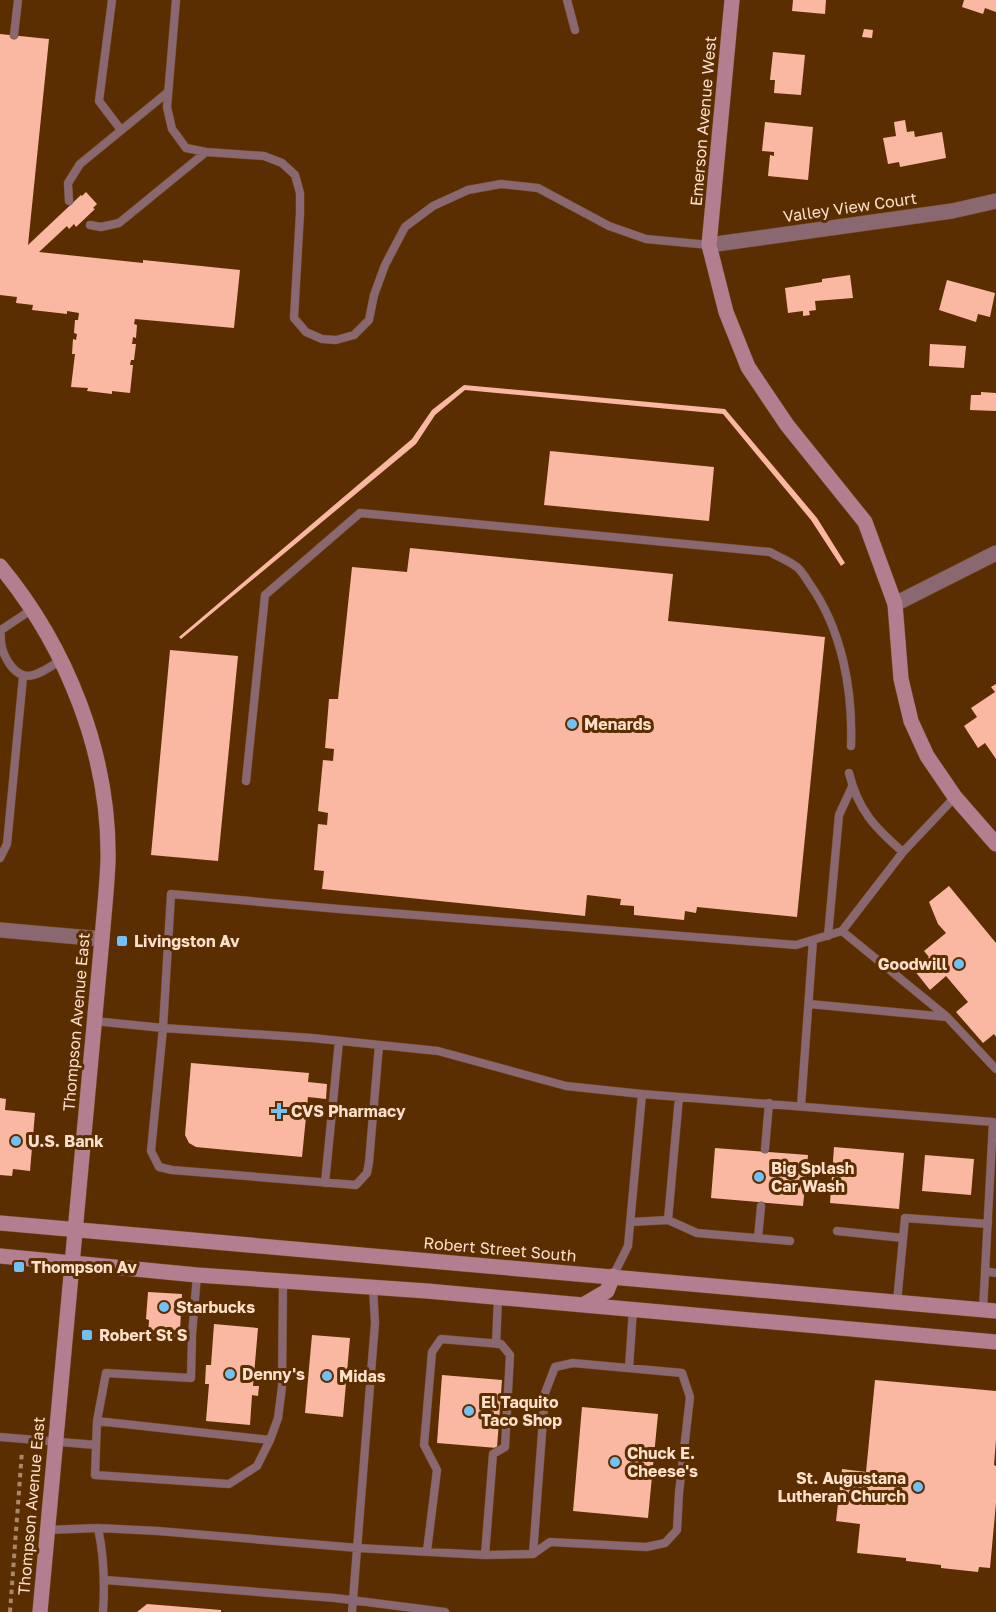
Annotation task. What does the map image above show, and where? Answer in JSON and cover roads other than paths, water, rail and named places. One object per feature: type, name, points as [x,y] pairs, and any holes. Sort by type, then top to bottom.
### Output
[{"type":"main road","name":"Emerson Avenue West","points":[[732,0],[709,245],[726,312],[748,367],[787,425],[865,522],[895,604],[901,679],[911,721],[927,756],[955,797],[996,844]]},
{"type":"main road","name":"Thompson Avenue East","points":[[0,566],[14,583],[56,649],[84,714],[102,789],[108,860],[40,1612]]},
{"type":"main road","name":"Robert Street South","points":[[0,1223],[989,1310]]},
{"type":"main road","points":[[0,1256],[197,1275],[373,1287],[996,1342]]},
{"type":"main road","points":[[583,1305],[607,1291],[614,1276]]},
{"type":"street","name":"Valley View Court","points":[[709,245],[952,211],[996,201]]},
{"type":"street","points":[[895,604],[996,553]]},
{"type":"street","points":[[0,930],[102,939]]},
{"type":"lane","points":[[14,35],[18,0]]},
{"type":"lane","points":[[112,0],[99,101],[121,130]]},
{"type":"lane","points":[[176,0],[166,107],[172,129],[186,148],[206,152],[264,156],[282,164],[295,175],[300,193],[300,213],[294,318],[306,332],[322,339],[336,340],[354,335],[369,320],[374,295],[385,265],[405,227],[432,206],[468,190],[501,184],[538,188],[609,226],[646,239],[709,245]]},
{"type":"lane","points":[[567,0],[575,30]]},
{"type":"lane","points":[[69,201],[68,183],[80,164],[168,92]]},
{"type":"lane","points":[[90,225],[101,227],[119,223],[206,152]]},
{"type":"lane","points":[[246,780],[265,595],[360,513],[770,552],[798,568],[819,597],[837,635],[852,720],[851,746]]},
{"type":"lane","points":[[31,610],[1,630],[1,650],[8,664],[16,674],[23,676],[39,674],[61,660]]},
{"type":"lane","points":[[0,858],[7,844],[23,676]]},
{"type":"lane","points":[[849,773],[852,787],[862,810],[878,830],[903,852]]},
{"type":"lane","points":[[828,936],[839,815],[852,787]]},
{"type":"lane","points":[[379,1045],[369,1162],[367,1173],[356,1185],[172,1170],[159,1167],[151,1151],[163,1028],[171,894],[796,945],[842,931],[903,852],[955,797]]},
{"type":"lane","points":[[842,931],[947,1017],[996,1069]]},
{"type":"lane","points":[[801,1106],[813,940]]},
{"type":"lane","points":[[808,1004],[947,1017]]},
{"type":"lane","points":[[94,1021],[438,1051],[566,1086],[995,1121],[985,1271],[989,1310]]},
{"type":"lane","points":[[325,1183],[339,1041]]},
{"type":"lane","points":[[614,1276],[628,1246],[642,1094]]},
{"type":"lane","points":[[668,1220],[679,1097]]},
{"type":"lane","points":[[765,1149],[769,1103]]},
{"type":"lane","points":[[758,1238],[760,1206]]},
{"type":"lane","points":[[897,1302],[905,1218],[988,1224]]},
{"type":"lane","points":[[630,1222],[668,1220],[697,1233],[790,1241]]},
{"type":"lane","points":[[837,1231],[903,1238]]},
{"type":"lane","points":[[985,1271],[996,1273]]},
{"type":"lane","points":[[197,1275],[191,1378],[106,1373],[97,1421],[94,1475],[229,1484],[257,1466],[278,1418],[282,1387],[283,1281]]},
{"type":"lane","points":[[352,1612],[375,1323],[373,1287]]},
{"type":"lane","points":[[496,1344],[498,1298]]},
{"type":"lane","points":[[629,1368],[633,1309]]},
{"type":"lane","points":[[427,1551],[437,1470],[424,1445],[432,1352],[441,1339],[501,1344],[510,1355],[505,1447],[493,1454],[485,1555]]},
{"type":"lane","points":[[47,1530],[98,1528],[358,1548],[485,1555],[533,1554],[549,1542],[646,1547],[665,1543],[677,1530],[690,1397],[682,1373],[573,1363],[555,1367],[545,1393],[533,1554]]},
{"type":"lane","points":[[97,1421],[270,1440]]},
{"type":"lane","points":[[0,1437],[96,1445]]},
{"type":"lane","points":[[98,1528],[105,1580],[103,1612]]},
{"type":"lane","points":[[105,1580],[353,1601],[445,1612]]},
{"type":"place","name":"Menards","points":[[572,724]]},
{"type":"place","name":"Livingston Av","points":[[122,941]]},
{"type":"place","name":"Goodwill","points":[[959,964]]},
{"type":"place","name":"CVS Pharmacy","points":[[279,1111]]},
{"type":"place","name":"U.S. Bank","points":[[16,1141]]},
{"type":"place","name":"Big Splash Car Wash","points":[[759,1177]]},
{"type":"place","name":"Thompson Av","points":[[19,1267]]},
{"type":"place","name":"Starbucks","points":[[164,1307]]},
{"type":"place","name":"Robert St S","points":[[87,1335]]},
{"type":"place","name":"Denny's","points":[[230,1374]]},
{"type":"place","name":"Midas","points":[[327,1376]]},
{"type":"place","name":"El Taquito Taco Shop","points":[[469,1411]]},
{"type":"place","name":"Chuck E. Cheese's","points":[[615,1462]]},
{"type":"place","name":"St. Augustana Lutheran Church","points":[[918,1487]]}]
